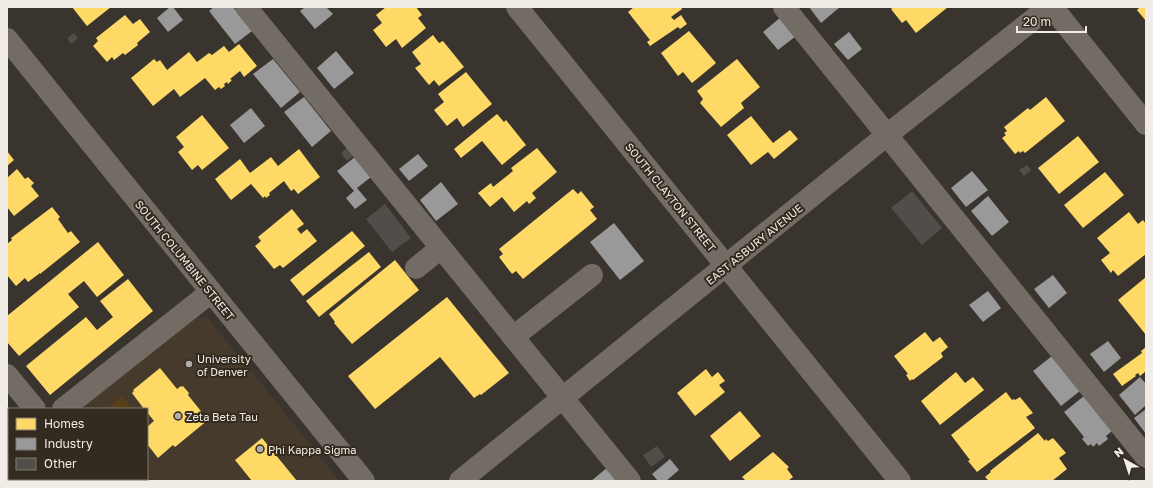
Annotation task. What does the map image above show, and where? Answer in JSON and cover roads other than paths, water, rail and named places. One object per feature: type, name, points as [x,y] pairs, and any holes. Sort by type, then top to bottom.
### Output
[{"type":"street","points":[[246,7],[630,481]]},
{"type":"street","name":"SOUTH CLAYTON STREET","points":[[517,7],[900,481]]},
{"type":"street","points":[[784,7],[1146,456]]},
{"type":"street","name":"EAST ASBURY AVENUE","points":[[460,481],[887,135],[1049,7]]},
{"type":"street","points":[[1052,7],[1146,124]]},
{"type":"street","name":"SOUTH COLUMBINE STREET","points":[[7,39],[364,481]]},
{"type":"street","points":[[416,268],[441,248]]},
{"type":"street","points":[[513,337],[592,275]]},
{"type":"street","points":[[64,408],[211,292]]},
{"type":"street","points":[[7,375],[34,408]]},
{"type":"place","name":"University of Denver","points":[[189,364]]},
{"type":"place","name":"Zeta Beta Tau","points":[[178,416]]},
{"type":"place","name":"Phi Kappa Sigma","points":[[260,449]]}]
